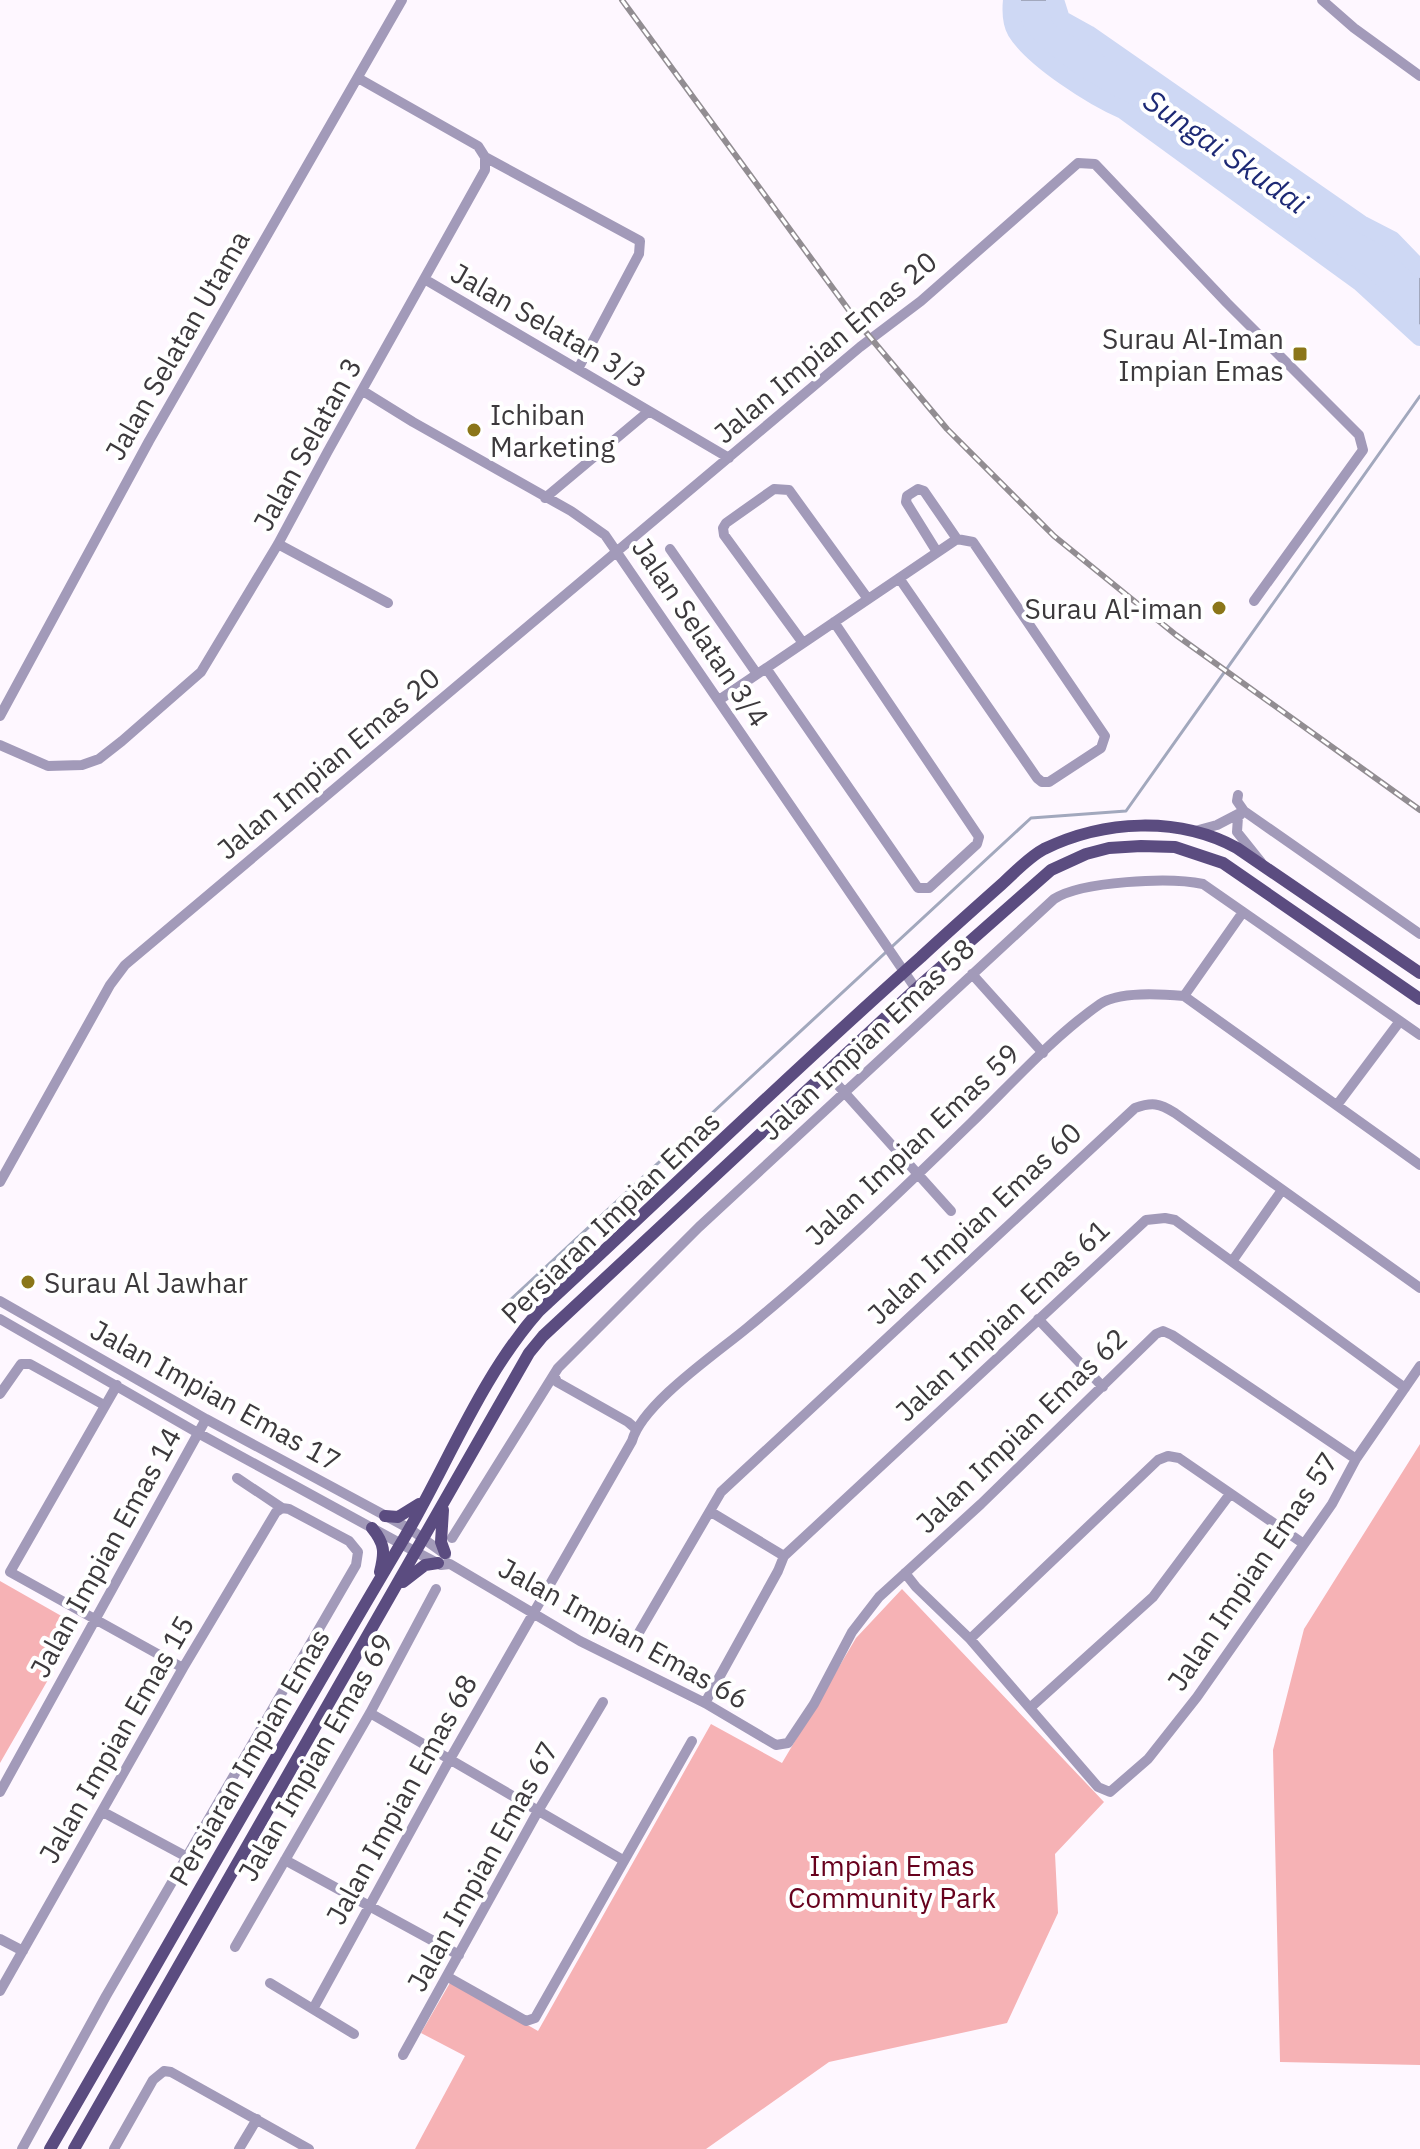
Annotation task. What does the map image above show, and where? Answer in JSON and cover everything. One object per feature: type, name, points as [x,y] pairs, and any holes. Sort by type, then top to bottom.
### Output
[{"type":"main road","name":"Persiaran Impian Emas","points":[[50,2149],[410,1529],[500,1362],[518,1335],[539,1311],[903,972],[1041,851],[1082,835],[1149,825],[1217,837],[1420,973]]},
{"type":"main road","name":"Persiaran Impian Emas","points":[[74,2149],[516,1374],[543,1336],[916,989],[1051,870],[1097,851],[1153,846],[1192,851],[1223,863],[1420,999]]},
{"type":"main road","points":[[385,1516],[398,1517],[424,1499]]},
{"type":"main road","points":[[394,1589],[425,1565],[444,1560],[441,1542],[444,1503]]},
{"type":"main road","points":[[372,1528],[384,1542],[378,1583]]},
{"type":"street","name":"Jalan Selatan Utama","points":[[0,716],[149,441],[402,0]]},
{"type":"street","points":[[1322,0],[1420,76]]},
{"type":"street","points":[[358,78],[478,146],[485,157],[640,241],[639,254],[578,369]]},
{"type":"street","name":"Jalan Selatan 3","points":[[0,745],[48,766],[72,768],[99,759],[201,672],[278,544],[426,280],[485,170],[485,157]]},
{"type":"street","name":"Jalan Impian Emas 20","points":[[0,1182],[110,985],[125,965],[860,347],[921,301],[1078,163],[1095,164],[1227,303],[1359,435],[1363,450],[1254,601]]},
{"type":"street","name":"Jalan Selatan 3/3","points":[[426,280],[729,458]]},
{"type":"street","name":"Jalan Selatan 3/4","points":[[363,391],[571,511],[605,535],[891,957],[916,989]]},
{"type":"street","name":"Jalan Selatan 3/3","points":[[545,498],[649,411]]},
{"type":"street","points":[[803,643],[724,535],[726,523],[774,489],[789,490],[868,599]]},
{"type":"street","points":[[937,552],[906,502],[907,496],[918,489],[924,491],[957,539]]},
{"type":"street","points":[[719,700],[937,552],[957,539],[973,542],[1105,736],[1101,748],[1049,782],[1037,778],[899,578]]},
{"type":"street","points":[[278,544],[388,603]]},
{"type":"street","points":[[670,549],[918,888],[929,888],[977,844],[979,837],[834,622]]},
{"type":"street","points":[[1238,795],[1237,801],[1244,811],[1420,934]]},
{"type":"street","points":[[1191,831],[1209,828],[1244,811]]},
{"type":"street","points":[[1244,811],[1236,825],[1237,832],[1268,870]]},
{"type":"street","name":"Jalan Impian Emas 58","points":[[452,1538],[558,1368],[699,1227],[1054,899],[1067,891],[1129,883],[1190,881],[1203,884],[1420,1035]]},
{"type":"street","points":[[1243,912],[1184,996],[1420,1165]]},
{"type":"street","points":[[972,974],[1043,1053]]},
{"type":"street","name":"Jalan Impian Emas 59","points":[[533,1613],[636,1429],[670,1391],[772,1308],[919,1174],[1043,1053],[1102,1003],[1117,998],[1159,994],[1184,996]]},
{"type":"street","points":[[1337,1105],[1400,1021]]},
{"type":"street","points":[[827,1073],[951,1211]]},
{"type":"street","name":"Jalan Impian Emas 60","points":[[634,1641],[721,1492],[1135,1108],[1149,1103],[1160,1104],[1420,1288]]},
{"type":"street","points":[[1233,1260],[1282,1190]]},
{"type":"street","name":"Jalan Impian Emas 61","points":[[705,1703],[784,1556],[1146,1220],[1175,1220],[1405,1388]]},
{"type":"street","name":"Jalan Impian Emas 17","points":[[0,1301],[206,1419],[425,1537]]},
{"type":"street","name":"Jalan Impian Emas 17","points":[[0,1319],[198,1433],[416,1552]]},
{"type":"street","points":[[1038,1319],[1103,1387]]},
{"type":"street","name":"Jalan Impian Emas 62","points":[[776,1745],[788,1743],[814,1704],[852,1632],[879,1597],[981,1504],[1156,1334],[1163,1331],[1356,1459]]},
{"type":"street","points":[[0,1394],[21,1364],[30,1364],[104,1405]]},
{"type":"street","name":"Jalan Impian Emas 57","points":[[1031,1707],[1098,1787],[1110,1792],[1148,1759],[1197,1697],[1332,1504],[1356,1459],[1420,1366]]},
{"type":"street","points":[[554,1375],[557,1382],[636,1429]]},
{"type":"street","points":[[117,1385],[10,1572],[183,1668]]},
{"type":"street","name":"Jalan Impian Emas 14","points":[[0,1792],[206,1419]]},
{"type":"street","points":[[970,1639],[1158,1460],[1168,1456],[1179,1458],[1304,1544]]},
{"type":"street","points":[[22,2149],[356,1565],[358,1552],[349,1541],[289,1509],[279,1510],[237,1478]]},
{"type":"street","points":[[905,1573],[1031,1707],[1153,1597],[1230,1494]]},
{"type":"street","name":"Jalan Impian Emas 15","points":[[0,1991],[183,1668],[279,1510]]},
{"type":"street","points":[[711,1512],[784,1556]]},
{"type":"street","name":"Jalan Impian Emas 66","points":[[425,1537],[444,1560]]},
{"type":"street","name":"Jalan Impian Emas 66","points":[[416,1552],[444,1560],[580,1641],[705,1703],[776,1745]]},
{"type":"street","name":"Jalan Impian Emas 69","points":[[235,1947],[370,1713],[436,1589]]},
{"type":"street","name":"Jalan Impian Emas 68","points":[[313,2009],[533,1613]]},
{"type":"street","name":"Jalan Impian Emas 67","points":[[403,2055],[538,1811],[603,1702]]},
{"type":"street","points":[[370,1713],[623,1860]]},
{"type":"street","points":[[448,1977],[526,2021],[535,2018],[692,1741]]},
{"type":"street","points":[[103,1812],[187,1857]]},
{"type":"street","points":[[285,1860],[459,1955]]},
{"type":"street","points":[[0,1939],[23,1951]]},
{"type":"street","points":[[270,1983],[354,2034]]},
{"type":"street","points":[[114,2149],[153,2080],[164,2071],[171,2072],[309,2149]]},
{"type":"street","points":[[239,2149],[257,2119]]},
{"type":"green space","points":[[1420,1444],[1420,2065],[1280,2062],[1273,1750],[1304,1629]]},
{"type":"green space","points":[[0,1581],[79,1626],[0,1763]]},
{"type":"green space","name":"Impian Emas Community Park","points":[[902,1589],[1104,1802],[1055,1854],[1058,1913],[1007,2023],[829,2062],[706,2149],[415,2149],[465,2056],[421,2033],[451,1981],[538,2031],[711,1724],[782,1763],[856,1638]]},
{"type":"water","name":"Sungai Skudai","points":[[1012,0],[1055,0],[1061,19],[1088,34],[1361,224],[1392,240],[1420,269],[1420,337],[1361,283],[1123,110],[1080,87],[1049,65],[1016,31]]},
{"type":"waterway","name":"Sungai Skudai","points":[[1012,0],[1016,31],[1049,65],[1080,87],[1123,110],[1361,283],[1420,337]]},
{"type":"waterway","name":"Sungai Skudai","points":[[1055,0],[1061,19],[1088,34],[1361,224],[1392,240],[1420,269]]},
{"type":"waterway","points":[[509,1301],[1031,818],[1126,811],[1420,396]]},
{"type":"railway","points":[[622,0],[859,324],[947,429],[1054,536],[1176,635],[1420,810]]},
{"type":"place","name":"Surau Al-Iman Impian Emas","points":[[1300,354]]},
{"type":"place","name":"Ichiban Marketing","points":[[474,430]]},
{"type":"place","name":"Surau Al-iman","points":[[1219,608]]},
{"type":"place","name":"Surau Al Jawhar","points":[[28,1282]]}]
